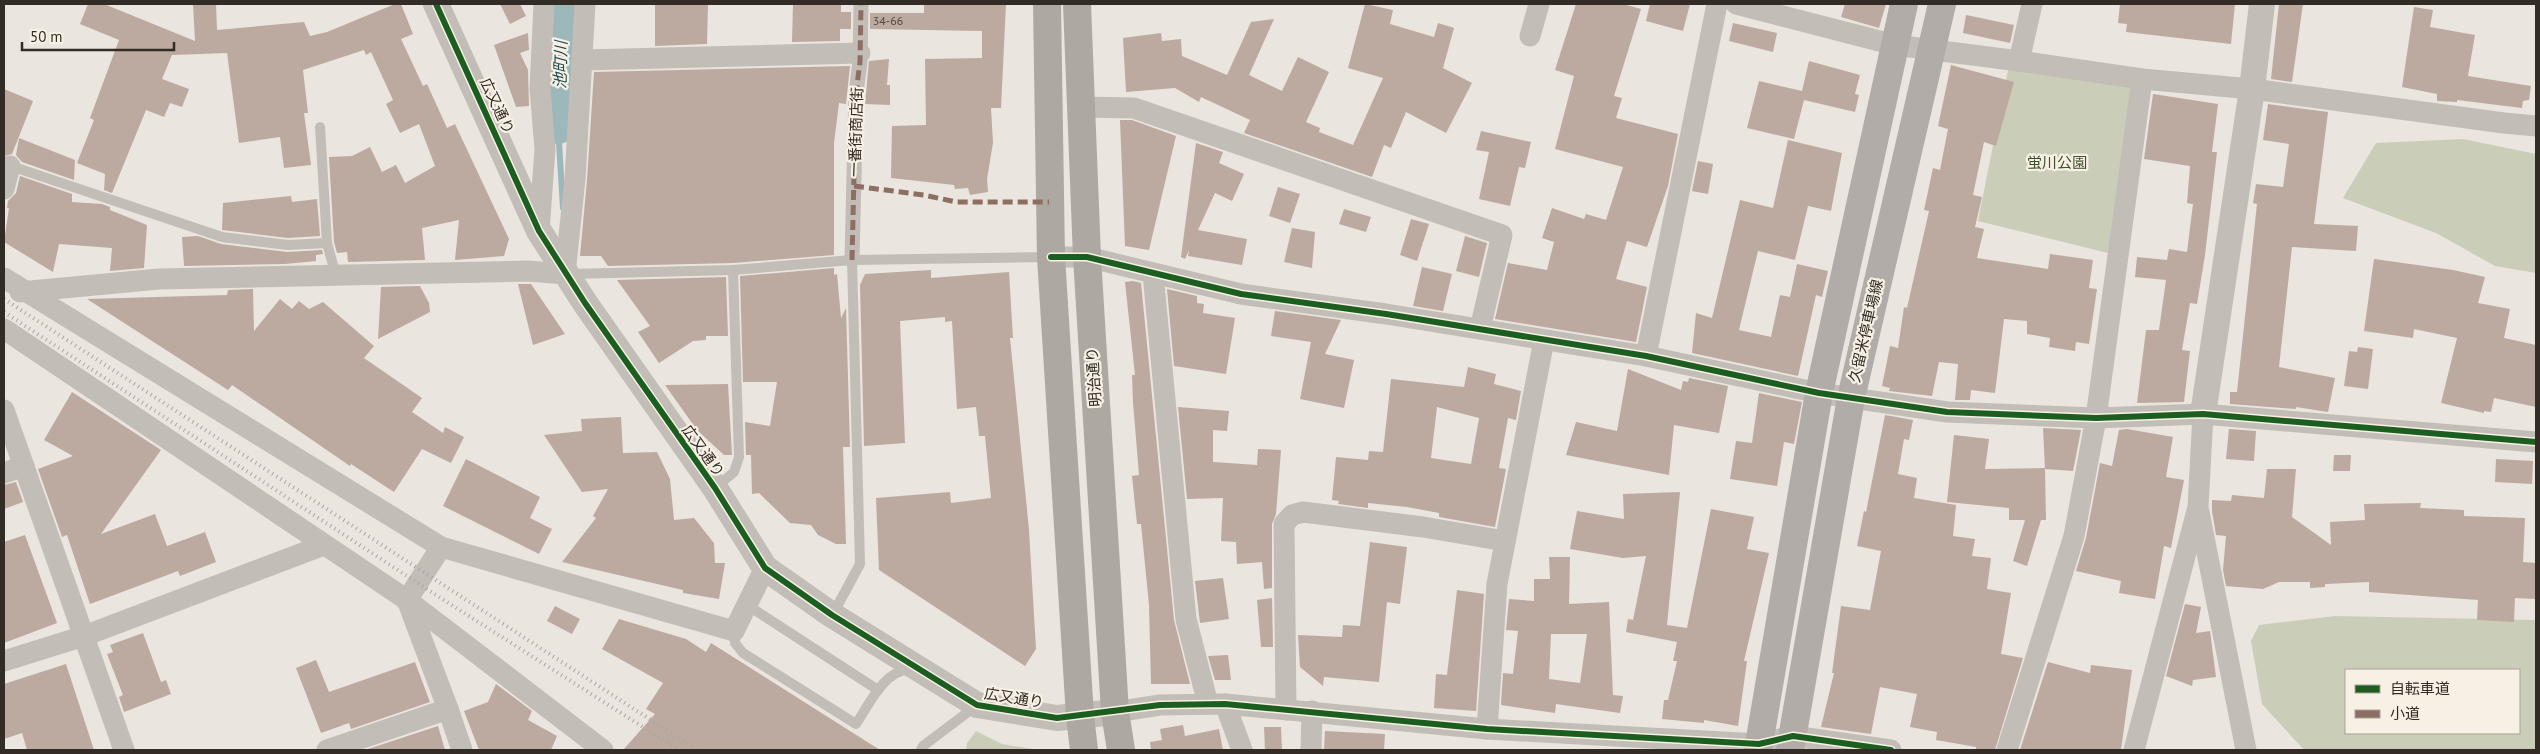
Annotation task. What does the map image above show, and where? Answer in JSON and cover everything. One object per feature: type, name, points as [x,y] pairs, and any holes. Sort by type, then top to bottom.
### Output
[{"type":"highway","points":[[1047,4],[1051,257],[1080,716],[1084,750]]},
{"type":"highway","name":"明治通り","points":[[1077,4],[1087,257],[1115,712],[1120,750]]},
{"type":"main road","points":[[1759,747],[1819,393],[1904,4]]},
{"type":"main road","name":"久留米停車場線","points":[[1792,743],[1851,398],[1942,4]]},
{"type":"street","name":"広又通り","points":[[436,4],[540,231],[565,274],[714,488],[765,568],[832,615],[977,705],[1057,718],[1115,712]]},
{"type":"street","points":[[540,231],[545,149],[540,89],[544,4]]},
{"type":"street","points":[[13,293],[160,279],[528,270],[565,274],[575,180],[585,4]]},
{"type":"street","name":"一番街商店街","points":[[852,260],[856,93],[860,53],[861,4]]},
{"type":"street","points":[[1530,36],[1539,4]]},
{"type":"street","points":[[1646,356],[1717,4]]},
{"type":"street","points":[[1736,4],[1895,45],[2142,79],[2252,89],[2536,126]]},
{"type":"street","points":[[2019,61],[2032,4]]},
{"type":"street","points":[[2134,750],[2198,507],[2203,414],[2252,89],[2262,4]]},
{"type":"street","points":[[583,60],[860,53]]},
{"type":"street","points":[[2007,750],[2074,536],[2096,418],[2142,79]]},
{"type":"street","points":[[1081,108],[1134,108],[1502,234],[1480,329]]},
{"type":"street","points":[[4,188],[7,165]]},
{"type":"street","points":[[1051,257],[1087,257],[1241,294],[1480,329],[1646,356],[1819,393],[1947,412],[2096,418],[2203,414],[2536,442]]},
{"type":"street","points":[[1153,274],[1186,619],[1217,704],[1242,750]]},
{"type":"street","points":[[4,278],[13,293],[441,547],[734,632],[765,568]]},
{"type":"street","points":[[4,329],[407,600],[603,750]]},
{"type":"street","points":[[1487,729],[1497,584],[1544,340]]},
{"type":"street","points":[[4,410],[124,750]]},
{"type":"street","points":[[4,473],[24,466]]},
{"type":"street","points":[[2198,507],[2246,750]]},
{"type":"street","points":[[1286,710],[1284,524],[1292,516],[1303,512],[1423,527],[1505,541]]},
{"type":"street","points":[[4,661],[84,636],[324,545]]},
{"type":"street","points":[[407,600],[441,547]]},
{"type":"street","points":[[407,600],[462,750]]},
{"type":"street","points":[[1115,712],[1160,705],[1217,704],[1312,711],[1650,744],[1759,747],[1792,743],[1891,750]]},
{"type":"street","points":[[327,750],[448,709]]},
{"type":"street","points":[[1311,750],[1312,711]]},
{"type":"lane","points":[[320,127],[327,244],[336,276]]},
{"type":"lane","points":[[7,165],[222,237],[288,245],[327,244]]},
{"type":"lane","points":[[565,274],[732,270],[852,260],[1051,257]]},
{"type":"lane","points":[[832,615],[860,564],[852,260]]},
{"type":"lane","points":[[714,488],[734,472],[739,456],[732,270]]},
{"type":"lane","points":[[747,605],[878,690]]},
{"type":"lane","points":[[734,632],[735,643],[743,653],[856,724],[878,690],[895,674],[904,670],[918,669]]},
{"type":"lane","points":[[921,750],[923,746],[977,705]]},
{"type":"green space","name":"蛍川公園","points":[[2009,65],[2135,83],[2112,254],[1978,221]]},
{"type":"green space","points":[[2463,139],[2536,154],[2536,273],[2495,266],[2436,233],[2343,198],[2376,143]]},
{"type":"green space","points":[[2335,616],[2536,620],[2536,750],[2304,750],[2262,704],[2251,641],[2259,625]]},
{"type":"green space","points":[[976,731],[1002,744],[1038,750],[966,750],[967,743]]},
{"type":"building","points":[[88,4],[104,4],[195,41],[193,4],[216,4],[217,30],[304,22],[310,36],[327,32],[395,4],[401,4],[413,34],[401,39],[423,86],[427,84],[447,128],[455,124],[509,239],[504,256],[455,260],[459,220],[422,228],[425,260],[348,262],[347,252],[337,253],[334,242],[329,157],[352,156],[370,147],[382,172],[396,165],[405,183],[435,166],[419,124],[400,133],[386,104],[393,100],[371,52],[366,55],[364,50],[303,70],[308,113],[304,113],[311,165],[284,168],[280,137],[239,143],[227,53],[172,55],[162,79],[189,89],[182,107],[170,103],[164,117],[146,110],[112,193],[104,190],[105,174],[77,163],[94,120],[90,118],[119,40],[80,24]]},
{"type":"building","points":[[500,4],[520,4],[526,16],[510,24]]},
{"type":"building","points":[[655,4],[708,4],[707,44],[655,46]]},
{"type":"building","points":[[793,4],[841,4],[841,12],[851,12],[851,29],[840,29],[840,41],[792,42]]},
{"type":"building","points":[[924,4],[1006,4],[1001,108],[991,108],[993,143],[987,179],[988,192],[970,195],[968,188],[955,189],[954,185],[891,178],[892,126],[926,125],[925,59],[982,58],[982,31],[870,29],[870,13],[924,13]]},
{"type":"building","points":[[1365,4],[1393,10],[1390,24],[1434,37],[1438,23],[1454,28],[1443,68],[1472,83],[1446,133],[1406,112],[1391,148],[1384,145],[1372,177],[1244,133],[1250,120],[1201,97],[1199,102],[1175,88],[1126,92],[1123,38],[1161,33],[1162,41],[1181,39],[1182,56],[1227,75],[1251,22],[1274,19],[1249,75],[1282,91],[1298,57],[1329,72],[1306,122],[1320,128],[1319,132],[1353,145],[1383,78],[1348,68]]},
{"type":"building","points":[[1576,4],[1623,4],[1641,9],[1614,96],[1622,98],[1616,118],[1678,134],[1668,186],[1647,247],[1627,241],[1616,279],[1647,287],[1636,342],[1495,319],[1508,263],[1547,270],[1554,242],[1542,238],[1552,208],[1584,219],[1586,214],[1606,220],[1623,167],[1555,149],[1574,76],[1555,70]]},
{"type":"building","points":[[1650,4],[1690,4],[1683,31],[1646,21]]},
{"type":"building","points":[[1845,4],[1886,4],[1879,28],[1841,17]]},
{"type":"building","points":[[2120,4],[2235,4],[2231,44],[2126,32],[2127,24],[2118,23]]},
{"type":"building","points":[[2279,4],[2303,4],[2292,82],[2271,79]]},
{"type":"building","points":[[2414,7],[2433,10],[2430,27],[2475,35],[2468,76],[2531,86],[2529,100],[2523,101],[2522,108],[2457,100],[2457,102],[2437,101],[2437,94],[2402,87]]},
{"type":"building","points":[[1966,15],[2014,25],[2010,43],[1963,33]]},
{"type":"building","points":[[1733,23],[1777,33],[1773,52],[1729,41]]},
{"type":"building","points":[[528,33],[529,50],[520,53],[528,70],[529,106],[516,107],[494,45]]},
{"type":"building","points":[[889,59],[887,85],[890,85],[890,105],[865,104],[869,61]]},
{"type":"building","points":[[1809,61],[1860,75],[1855,94],[1859,95],[1855,112],[1804,100],[1794,139],[1747,128],[1759,81],[1802,91]]},
{"type":"building","points":[[1951,65],[2014,82],[1996,146],[1984,142],[1973,195],[1982,197],[1975,227],[1984,229],[1977,258],[2048,269],[2050,254],[2093,260],[2089,288],[2097,289],[2089,344],[2076,342],[2075,351],[2049,347],[2050,338],[2027,334],[2027,321],[2004,319],[1995,393],[1971,390],[1970,400],[1955,400],[1958,364],[1939,362],[1932,396],[1889,391],[1890,388],[1882,386],[1890,346],[1898,348],[1904,307],[1907,308],[1929,211],[1924,210],[1933,168],[1940,170],[1948,129],[1938,126]]},
{"type":"building","points":[[850,66],[846,104],[839,103],[834,143],[834,255],[733,263],[608,266],[601,256],[580,256],[594,72]]},
{"type":"building","points":[[4,89],[33,101],[12,154],[4,156]]},
{"type":"building","points":[[2153,94],[2218,104],[2212,152],[2217,152],[2205,255],[2197,304],[2190,303],[2182,350],[2190,351],[2184,402],[2137,403],[2146,330],[2159,330],[2166,280],[2135,277],[2137,257],[2167,260],[2169,249],[2187,252],[2193,204],[2187,203],[2190,166],[2144,159]]},
{"type":"building","points":[[2268,104],[2328,112],[2314,224],[2358,226],[2356,251],[2292,247],[2279,367],[2335,378],[2328,412],[2296,407],[2296,409],[2230,404],[2230,392],[2237,392],[2257,204],[2253,203],[2256,184],[2283,187],[2289,144],[2263,140]]},
{"type":"building","points":[[1120,120],[1132,120],[1176,136],[1149,250],[1125,246]]},
{"type":"building","points":[[1481,131],[1531,142],[1525,168],[1519,167],[1510,206],[1479,199],[1489,152],[1476,150]]},
{"type":"building","points":[[19,138],[75,160],[74,180],[22,162],[16,155]]},
{"type":"building","points":[[1788,140],[1842,153],[1831,211],[1808,206],[1795,260],[1758,251],[1739,330],[1771,337],[1780,295],[1790,297],[1797,264],[1828,271],[1822,297],[1816,295],[1798,376],[1692,353],[1696,313],[1712,318],[1740,200],[1773,208]]},
{"type":"building","points":[[1196,143],[1223,152],[1219,163],[1244,174],[1232,201],[1215,193],[1198,230],[1247,239],[1242,265],[1188,256],[1189,250],[1185,259],[1181,257]]},
{"type":"building","points":[[1698,161],[1713,164],[1708,194],[1692,191]]},
{"type":"building","points":[[20,176],[72,194],[72,202],[102,204],[110,207],[110,210],[147,225],[144,268],[110,271],[112,248],[59,244],[53,272],[4,242],[9,208],[7,208],[8,201],[16,193]]},
{"type":"building","points":[[1278,187],[1300,194],[1290,223],[1269,216]]},
{"type":"building","points":[[291,196],[292,202],[317,199],[320,236],[288,238],[222,230],[223,203]]},
{"type":"building","points":[[1344,209],[1371,217],[1366,232],[1339,224]]},
{"type":"building","points":[[1411,219],[1429,224],[1417,261],[1400,255]]},
{"type":"building","points":[[1292,228],[1315,232],[1312,268],[1284,262]]},
{"type":"building","points":[[198,236],[221,244],[287,252],[322,250],[323,254],[316,255],[316,261],[285,264],[184,266],[182,237]]},
{"type":"building","points":[[1465,236],[1487,243],[1479,277],[1456,271]]},
{"type":"building","points":[[2374,259],[2453,270],[2485,277],[2478,303],[2510,309],[2504,338],[2536,345],[2536,407],[2494,398],[2491,412],[2484,411],[2484,413],[2441,403],[2457,338],[2414,329],[2413,338],[2364,331]]},
{"type":"building","points":[[1422,267],[1452,274],[1443,311],[1413,306]]},
{"type":"building","points":[[834,268],[834,275],[837,274],[841,318],[846,308],[850,447],[843,447],[846,544],[836,544],[818,535],[811,525],[790,523],[759,493],[752,494],[751,455],[746,455],[745,422],[770,426],[777,382],[743,382],[740,276]]},
{"type":"building","points":[[931,270],[931,278],[1009,272],[1013,338],[1010,338],[1029,530],[1036,649],[1025,666],[879,570],[876,498],[950,492],[951,503],[991,498],[985,436],[979,436],[976,407],[957,409],[952,321],[945,322],[945,317],[900,321],[905,443],[864,446],[860,285],[865,274]]},
{"type":"building","points":[[726,277],[728,336],[706,336],[706,340],[693,341],[659,363],[638,332],[650,326],[617,280]]},
{"type":"building","points":[[1125,282],[1141,283],[1174,620],[1190,684],[1151,684],[1149,605],[1141,524],[1137,524],[1132,476],[1139,475],[1133,402],[1132,375],[1135,375]]},
{"type":"building","points":[[518,284],[531,284],[565,334],[533,345]]},
{"type":"building","points":[[420,286],[429,303],[430,312],[378,339],[381,287]]},
{"type":"building","points":[[253,289],[254,331],[280,299],[292,309],[299,301],[309,309],[323,302],[374,346],[364,358],[422,398],[412,412],[443,433],[445,427],[464,437],[451,463],[422,449],[394,492],[351,464],[350,466],[232,385],[228,390],[87,299],[227,295],[228,290]]},
{"type":"building","points":[[1167,289],[1197,296],[1197,303],[1204,304],[1203,313],[1235,318],[1226,374],[1174,366]]},
{"type":"building","points":[[1275,311],[1341,320],[1325,354],[1354,360],[1344,408],[1300,399],[1311,342],[1271,336]]},
{"type":"building","points":[[2358,347],[2373,349],[2368,389],[2344,386],[2349,351],[2357,352]]},
{"type":"building","points":[[1468,367],[1496,374],[1494,384],[1521,391],[1516,420],[1508,418],[1499,468],[1506,469],[1495,527],[1439,517],[1439,513],[1407,507],[1368,503],[1368,508],[1338,504],[1339,501],[1332,500],[1336,457],[1368,460],[1369,451],[1383,452],[1391,379],[1464,387]],"holes":[[[1437,407],[1479,418],[1471,464],[1431,458]]]},
{"type":"building","points":[[1628,369],[1681,390],[1683,381],[1688,382],[1689,378],[1728,386],[1719,433],[1674,425],[1669,475],[1566,455],[1576,422],[1617,431]]},
{"type":"building","points":[[728,384],[732,455],[724,455],[697,430],[665,385]]},
{"type":"building","points":[[72,392],[161,450],[101,534],[155,514],[167,546],[205,532],[216,562],[180,576],[178,571],[90,604],[67,535],[62,537],[38,469],[73,456],[44,440]]},
{"type":"building","points":[[1759,393],[1802,402],[1794,444],[1784,442],[1777,486],[1730,479],[1736,441],[1752,443]]},
{"type":"building","points":[[1178,407],[1229,411],[1227,431],[1213,430],[1213,462],[1257,465],[1258,449],[1281,450],[1276,514],[1272,524],[1272,588],[1264,589],[1262,562],[1237,564],[1236,542],[1221,541],[1223,498],[1187,499]]},
{"type":"building","points":[[1885,415],[1913,420],[1909,440],[1904,439],[1898,474],[1917,478],[1914,498],[1956,505],[1953,536],[1975,539],[1972,556],[1991,558],[1987,589],[2011,593],[2001,654],[2023,658],[1995,750],[1976,750],[1976,747],[1936,740],[1937,732],[1910,727],[1917,694],[1880,687],[1871,734],[1821,727],[1834,673],[1832,673],[1841,606],[1870,610],[1881,551],[1857,546],[1864,511],[1866,512]]},
{"type":"building","points":[[621,417],[623,453],[657,452],[670,479],[674,520],[694,518],[714,543],[715,563],[725,563],[719,599],[683,593],[683,590],[562,562],[596,518],[593,516],[608,489],[582,492],[544,435],[582,431],[581,419]]},
{"type":"building","points":[[2043,428],[2081,430],[2073,471],[2045,469]]},
{"type":"building","points":[[2127,429],[2173,437],[2166,477],[2184,480],[2171,548],[2164,546],[2155,599],[2119,593],[2121,581],[2076,571],[2086,538],[2100,463],[2112,466],[2119,430]]},
{"type":"building","points":[[2229,429],[2256,431],[2254,461],[2226,459]]},
{"type":"building","points":[[1954,435],[1989,439],[1985,469],[2045,468],[2046,520],[2041,520],[2027,566],[2013,561],[2025,520],[2009,520],[2009,508],[1947,502]]},
{"type":"building","points":[[2334,455],[2351,455],[2350,471],[2333,471]]},
{"type":"building","points":[[466,459],[540,497],[530,518],[552,529],[539,554],[443,506]]},
{"type":"building","points":[[2496,459],[2533,461],[2532,484],[2495,482]]},
{"type":"building","points":[[2267,469],[2296,469],[2292,517],[2331,545],[2330,522],[2365,520],[2364,504],[2421,503],[2420,508],[2464,510],[2464,516],[2525,518],[2523,562],[2536,563],[2536,599],[2515,598],[2514,622],[2477,620],[2478,600],[2369,592],[2369,582],[2325,584],[2325,587],[2310,588],[2310,582],[2279,582],[2263,589],[2226,586],[2223,570],[2226,536],[2216,535],[2212,500],[2231,501],[2232,495],[2264,498]]},
{"type":"building","points":[[16,482],[23,502],[4,509],[4,485]]},
{"type":"building","points":[[1680,492],[1667,625],[1687,628],[1711,509],[1754,517],[1747,549],[1769,553],[1744,661],[1747,661],[1738,726],[1704,720],[1704,723],[1662,719],[1664,700],[1668,700],[1677,661],[1673,661],[1677,642],[1626,632],[1628,619],[1633,620],[1646,556],[1623,558],[1570,549],[1577,511],[1624,519],[1623,494]]},
{"type":"building","points":[[25,535],[57,623],[4,643],[4,542]]},
{"type":"building","points":[[1370,542],[1407,547],[1400,604],[1387,602],[1379,682],[1324,677],[1323,686],[1300,667],[1298,635],[1342,637],[1343,625],[1360,626]]},
{"type":"building","points":[[1549,557],[1570,557],[1569,604],[1609,602],[1613,695],[1623,696],[1620,713],[1556,704],[1555,713],[1501,705],[1503,673],[1513,674],[1518,631],[1506,630],[1509,599],[1534,601],[1534,579],[1550,579]],"holes":[[[1551,634],[1587,634],[1580,683],[1549,679]]]},
{"type":"building","points":[[1223,578],[1229,619],[1200,623],[1195,581]]},
{"type":"building","points":[[1457,590],[1484,594],[1476,711],[1434,708],[1436,674],[1447,675]]},
{"type":"building","points":[[1272,598],[1273,647],[1261,647],[1257,600]]},
{"type":"building","points":[[2185,604],[2201,607],[2196,633],[2210,631],[2216,677],[2193,680],[2192,686],[2166,676]]},
{"type":"building","points":[[555,606],[580,619],[572,634],[547,621]]},
{"type":"building","points":[[619,619],[686,639],[706,652],[711,643],[880,750],[623,750],[655,714],[646,709],[663,683],[602,649]]},
{"type":"building","points":[[143,633],[161,682],[166,680],[171,694],[124,712],[119,697],[123,695],[107,654],[113,652],[110,645]]},
{"type":"building","points":[[1228,655],[1231,680],[1215,680],[1208,656]]},
{"type":"building","points":[[316,660],[329,692],[415,662],[430,702],[351,729],[349,723],[321,733],[296,668]]},
{"type":"building","points":[[2048,662],[2090,673],[2091,665],[2132,670],[2121,750],[2020,750]]},
{"type":"building","points":[[66,664],[94,750],[27,750],[22,733],[4,739],[4,684]]},
{"type":"building","points":[[496,684],[532,711],[528,720],[557,736],[551,750],[479,750],[464,711],[488,702]]},
{"type":"building","points":[[1183,725],[1185,736],[1219,729],[1223,750],[1151,750],[1150,742],[1162,740],[1160,729]]},
{"type":"building","points":[[438,726],[445,750],[365,750]]},
{"type":"building","points":[[1264,727],[1281,727],[1282,750],[1265,750]]},
{"type":"building","points":[[1325,731],[1385,734],[1384,750],[1324,750]]},
{"type":"waterway","name":"池町川","points":[[558,126],[561,4]]},
{"type":"waterway","points":[[558,126],[563,208]]},
{"type":"railway","points":[[4,299],[697,750]]},
{"type":"railway","points":[[4,312],[439,597],[679,750]]},
{"type":"marked path","points":[[852,260],[856,93],[860,62],[861,4]]},
{"type":"marked path","points":[[854,186],[924,195],[956,202],[1049,202]]},
{"type":"cycle path","points":[[436,4],[539,231],[585,303],[715,488],[765,568],[832,615],[977,705],[1057,718],[1160,705],[1225,704],[1487,729],[1759,744],[1793,736],[1891,750]]},
{"type":"cycle path","points":[[1051,257],[1087,257],[1241,294],[1386,314],[1646,356],[1819,393],[1947,412],[2096,418],[2203,414],[2536,442]]}]
